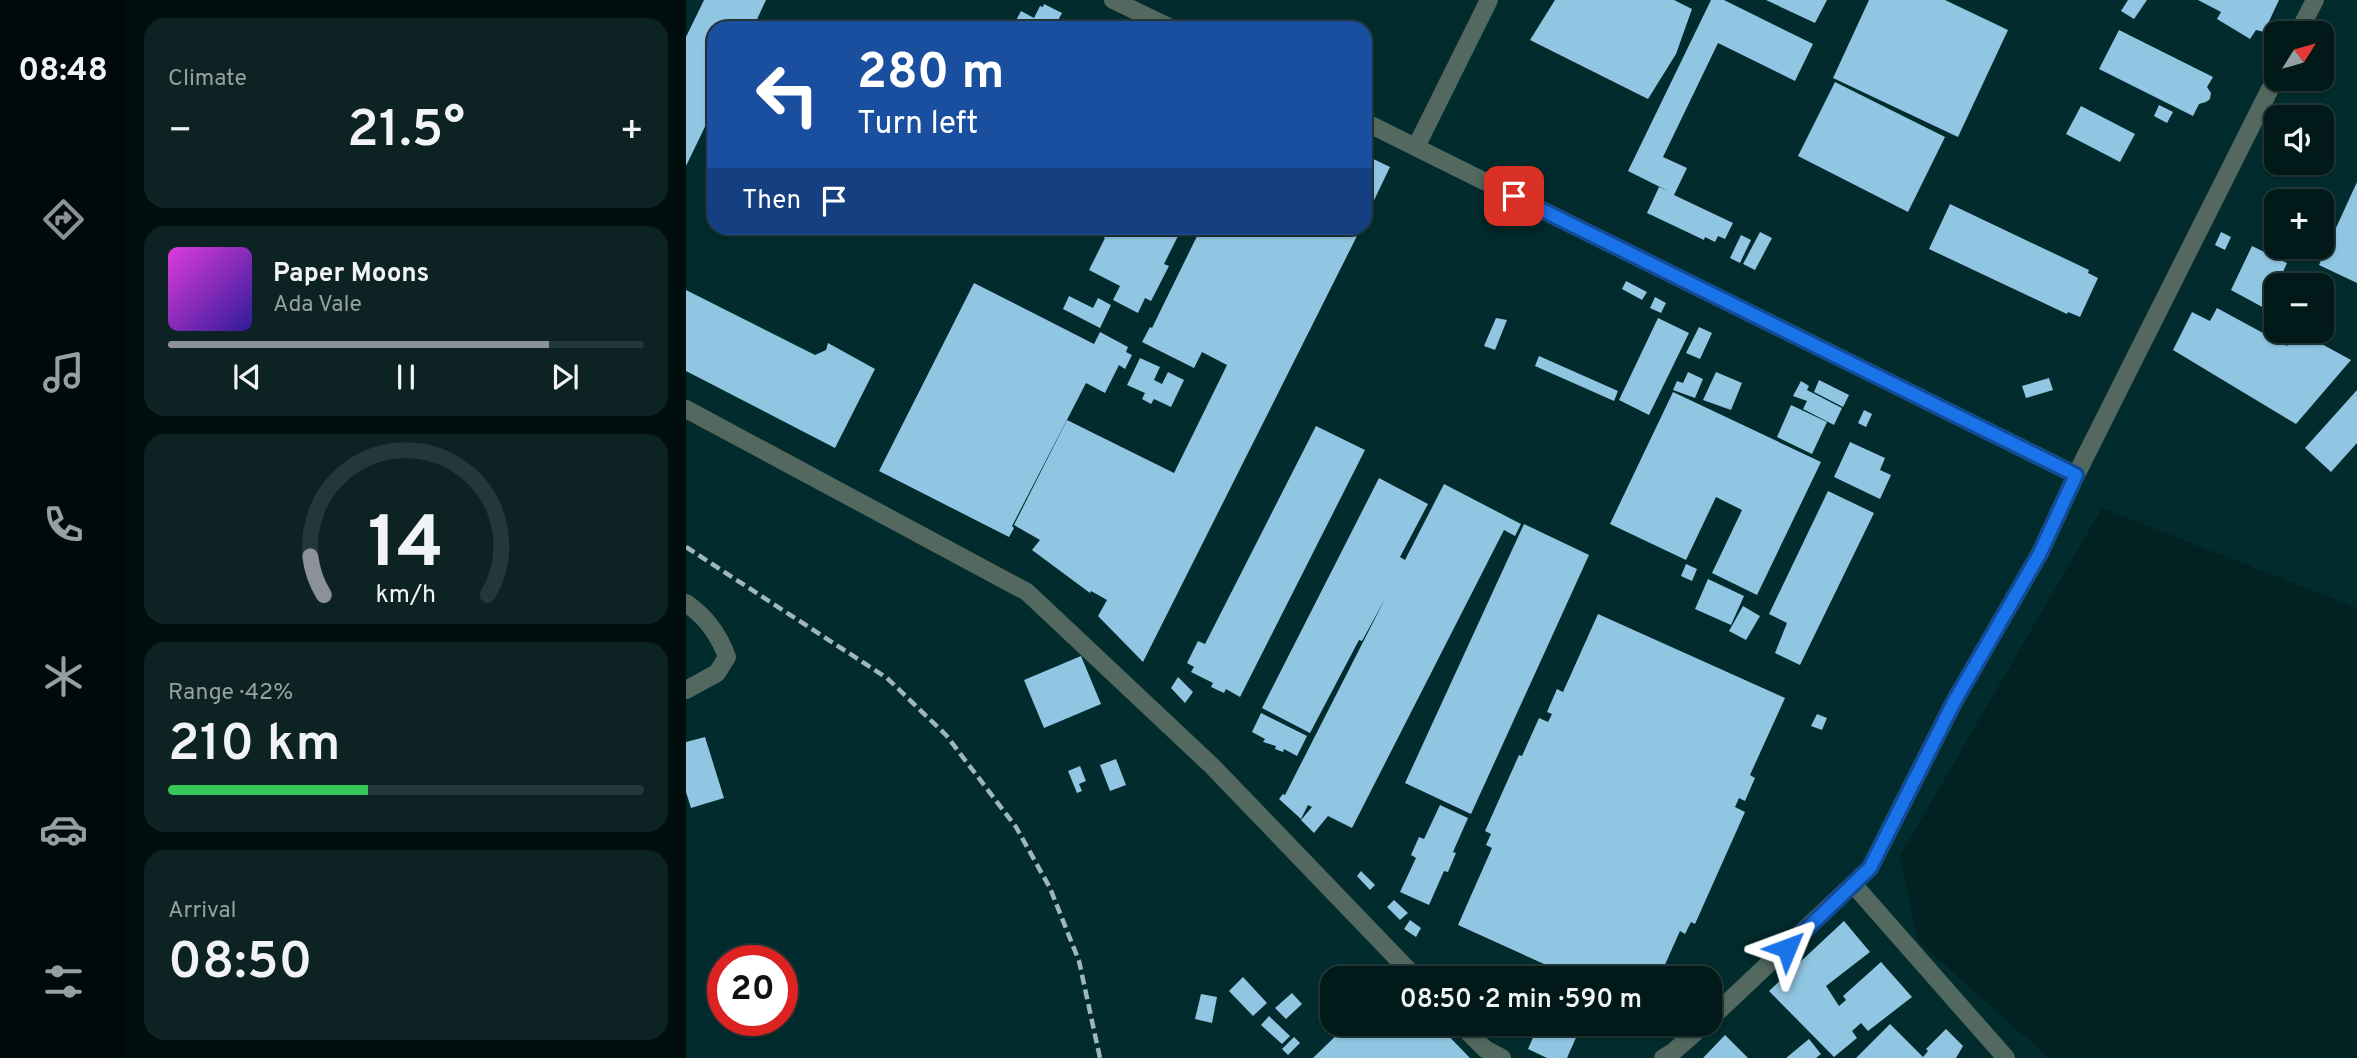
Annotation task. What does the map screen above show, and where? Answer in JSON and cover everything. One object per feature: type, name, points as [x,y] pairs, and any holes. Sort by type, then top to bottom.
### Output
[{"type":"lane","points":[[1113,0],[1156,21]]},
{"type":"lane","points":[[1416,147],[1489,0]]},
{"type":"lane","points":[[2304,21],[2315,0]]},
{"type":"lane","points":[[1722,1008],[1870,868],[1954,702],[2040,553],[2076,475],[2269,91]]},
{"type":"lane","points":[[1372,125],[2076,475]]},
{"type":"lane","points":[[686,409],[1027,592],[1212,766],[1404,966]]},
{"type":"lane","points":[[686,603],[701,613],[723,645],[727,657],[717,673],[686,690]]},
{"type":"lane","points":[[1853,884],[2006,1058]]},
{"type":"lane","points":[[1472,1036],[1485,1049],[1502,1058]]},
{"type":"lane","points":[[1663,1058],[1691,1036]]},
{"type":"shaded area","points":[[686,0],[2357,0],[2357,608],[2102,508],[1900,856],[1918,941],[2049,1058],[686,1058]]},
{"type":"building","points":[[704,0],[766,0],[756,21],[707,21],[707,122],[686,166],[686,37]]},
{"type":"building","points":[[1555,0],[1674,0],[1692,9],[1676,54],[1648,99],[1530,40]]},
{"type":"building","points":[[1711,0],[1724,0],[1813,44],[1795,81],[1718,43],[1663,157],[1687,168],[1674,195],[1733,223],[1725,239],[1718,236],[1715,242],[1705,237],[1704,240],[1647,213],[1659,187],[1668,191],[1628,171]]},
{"type":"building","points":[[1766,0],[1827,0],[1815,23]]},
{"type":"building","points":[[1869,0],[1945,0],[2008,30],[1958,137],[1833,78]]},
{"type":"building","points":[[2128,0],[2147,0],[2134,19],[2121,11]]},
{"type":"building","points":[[2198,0],[2279,0],[2269,21],[2264,21],[2264,32],[2256,30],[2250,39],[2217,19],[2221,12]]},
{"type":"building","points":[[1044,4],[1062,13],[1058,21],[1016,21],[1021,11],[1034,18],[1040,6],[1043,7]]},
{"type":"building","points":[[2119,30],[2213,77],[2207,87],[2211,93],[2210,99],[2199,104],[2193,116],[2099,69]]},
{"type":"building","points":[[1835,82],[1945,137],[1908,212],[1798,156]]},
{"type":"building","points":[[2159,105],[2173,112],[2167,123],[2154,116]]},
{"type":"building","points":[[2081,106],[2135,134],[2120,162],[2066,134]]},
{"type":"building","points":[[1372,158],[1390,167],[1372,204]]},
{"type":"building","points":[[2357,182],[2357,283],[2319,265],[2322,259],[2334,259],[2334,232]]},
{"type":"building","points":[[1950,204],[2089,270],[2088,273],[2098,278],[2080,317],[2068,312],[2067,314],[1929,249]]},
{"type":"building","points":[[1760,232],[1772,238],[1755,270],[1743,264]]},
{"type":"building","points":[[2221,232],[2231,237],[2225,250],[2215,245]]},
{"type":"building","points":[[1099,235],[1178,235],[1164,264],[1169,266],[1151,301],[1145,298],[1138,313],[1113,300],[1120,286],[1089,270],[1105,238]]},
{"type":"building","points":[[1198,235],[1357,235],[1143,662],[1098,616],[1107,600],[1091,591],[1090,593],[1032,550],[1040,540],[1014,525],[1067,420],[1174,473],[1227,365],[1202,352],[1194,368],[1142,342],[1150,327],[1152,328]]},
{"type":"building","points":[[1741,235],[1751,240],[1740,263],[1730,258]]},
{"type":"building","points":[[2252,246],[2264,252],[2264,259],[2279,259],[2287,263],[2282,273],[2264,273],[2264,308],[2231,290]]},
{"type":"building","points":[[1626,281],[1647,292],[1642,300],[1622,289]]},
{"type":"building","points":[[974,283],[1094,344],[1100,332],[1128,347],[1126,352],[1132,355],[1125,369],[1119,365],[1105,393],[1086,383],[1012,526],[1014,528],[1009,537],[879,471]]},
{"type":"building","points":[[686,290],[815,355],[826,350],[828,343],[875,369],[835,448],[686,371]]},
{"type":"building","points":[[1069,296],[1093,308],[1098,298],[1111,305],[1100,328],[1063,309]]},
{"type":"building","points":[[1655,297],[1666,303],[1661,313],[1650,308]]},
{"type":"building","points":[[2217,308],[2264,334],[2264,343],[2281,343],[2287,346],[2289,343],[2320,343],[2351,360],[2296,424],[2173,350],[2192,312],[2210,321]]},
{"type":"building","points":[[1496,318],[1507,320],[1495,350],[1484,346]]},
{"type":"building","points":[[1658,318],[1689,333],[1649,415],[1619,400]]},
{"type":"building","points":[[1699,327],[1712,333],[1700,359],[1686,353]]},
{"type":"building","points":[[1539,356],[1618,391],[1614,401],[1535,366]]},
{"type":"building","points":[[1140,358],[1160,367],[1154,380],[1162,384],[1168,372],[1184,380],[1171,407],[1154,399],[1151,404],[1142,399],[1145,393],[1127,385]]},
{"type":"building","points":[[1688,372],[1703,379],[1695,398],[1673,390],[1677,381],[1683,383]]},
{"type":"building","points":[[1716,372],[1742,383],[1731,410],[1703,400]]},
{"type":"building","points":[[2049,378],[2053,390],[2026,398],[2022,386]]},
{"type":"building","points":[[1819,380],[1849,395],[1843,407],[1814,392]]},
{"type":"building","points":[[1801,381],[1809,386],[1807,390],[1842,408],[1834,425],[1803,409],[1807,401],[1793,396]]},
{"type":"building","points":[[2357,390],[2357,443],[2331,472],[2305,448]]},
{"type":"building","points":[[1673,392],[1821,462],[1757,595],[1712,573],[1742,510],[1716,497],[1686,560],[1610,524]]},
{"type":"building","points":[[1791,405],[1827,422],[1812,454],[1777,437]]},
{"type":"building","points":[[1864,410],[1872,414],[1866,427],[1858,423]]},
{"type":"building","points":[[1316,426],[1365,450],[1240,697],[1226,689],[1224,693],[1211,687],[1213,683],[1191,672],[1194,667],[1187,663],[1198,641],[1205,644]]},
{"type":"building","points":[[1850,442],[1885,458],[1880,470],[1891,475],[1880,499],[1834,477]]},
{"type":"building","points":[[1379,478],[1428,504],[1400,557],[1405,560],[1444,484],[1521,524],[1515,536],[1504,530],[1352,828],[1328,816],[1314,833],[1301,820],[1312,807],[1308,805],[1301,819],[1279,799],[1285,795],[1386,597],[1362,641],[1359,640],[1310,733],[1262,708]]},
{"type":"building","points":[[1828,491],[1874,513],[1800,665],[1775,653],[1787,623],[1769,614]]},
{"type":"building","points":[[1524,524],[1589,555],[1471,814],[1405,783]]},
{"type":"building","points":[[1686,564],[1697,569],[1692,581],[1681,576]]},
{"type":"building","points":[[1708,579],[1744,596],[1731,625],[1695,609]]},
{"type":"building","points":[[1743,606],[1760,616],[1746,640],[1729,631]]},
{"type":"building","points":[[1598,614],[1785,698],[1750,775],[1755,778],[1745,801],[1739,798],[1735,807],[1745,812],[1695,924],[1691,922],[1685,934],[1680,931],[1664,966],[1549,966],[1458,925],[1492,848],[1486,845],[1491,834],[1485,831],[1519,755],[1522,756],[1539,718],[1548,722],[1552,714],[1547,712],[1557,689],[1563,692]]},
{"type":"building","points":[[1081,656],[1101,704],[1044,728],[1024,680]]},
{"type":"building","points":[[1178,677],[1193,692],[1185,703],[1171,688]]},
{"type":"building","points":[[1261,713],[1307,736],[1297,756],[1284,749],[1283,752],[1275,749],[1276,746],[1263,742],[1265,739],[1252,732]]},
{"type":"building","points":[[1817,714],[1827,718],[1822,730],[1811,726]]},
{"type":"building","points":[[705,737],[724,798],[691,808],[686,792],[686,742]]},
{"type":"building","points":[[1116,759],[1126,785],[1110,791],[1100,765]]},
{"type":"building","points":[[1080,766],[1086,781],[1079,784],[1082,791],[1077,793],[1068,771]]},
{"type":"building","points":[[1440,805],[1468,818],[1453,852],[1456,853],[1448,872],[1444,871],[1429,905],[1400,892],[1416,858],[1411,855],[1419,837],[1424,839]]},
{"type":"building","points":[[1361,871],[1375,885],[1370,890],[1357,876]]},
{"type":"building","points":[[1394,900],[1408,913],[1400,920],[1387,907]]},
{"type":"building","points":[[1410,920],[1421,928],[1416,937],[1404,929]]},
{"type":"building","points":[[1844,921],[1870,952],[1826,986],[1839,1006],[1846,1000],[1843,996],[1881,962],[1912,997],[1868,1031],[1861,1023],[1852,1031],[1857,1038],[1834,1057],[1769,991]]},
{"type":"building","points":[[1243,977],[1267,1003],[1253,1016],[1229,991]]},
{"type":"building","points":[[1292,993],[1302,1004],[1286,1019],[1275,1008]]},
{"type":"building","points":[[1201,994],[1217,997],[1212,1023],[1195,1019]]},
{"type":"building","points":[[1269,1016],[1290,1036],[1282,1044],[1261,1025]]},
{"type":"building","points":[[1890,1024],[1923,1057],[1928,1051],[1926,1049],[1946,1029],[1963,1046],[1956,1058],[1856,1058]]},
{"type":"building","points":[[1725,1035],[1748,1058],[1703,1058]]},
{"type":"building","points":[[1336,1036],[1449,1036],[1470,1058],[1313,1058]]},
{"type":"building","points":[[1534,1036],[1577,1036],[1567,1058],[1547,1058],[1528,1049]]},
{"type":"building","points":[[1294,1037],[1300,1043],[1288,1055],[1282,1049]]},
{"type":"building","points":[[1809,1039],[1821,1054],[1816,1058],[1786,1058]]},
{"type":"railway","points":[[686,547],[887,678],[946,735],[1016,827],[1050,888],[1079,961],[1100,1058]]},
{"type":"route","points":[[1514,196],[2076,475],[2040,553],[1954,702],[1870,868],[1787,948]]}]
